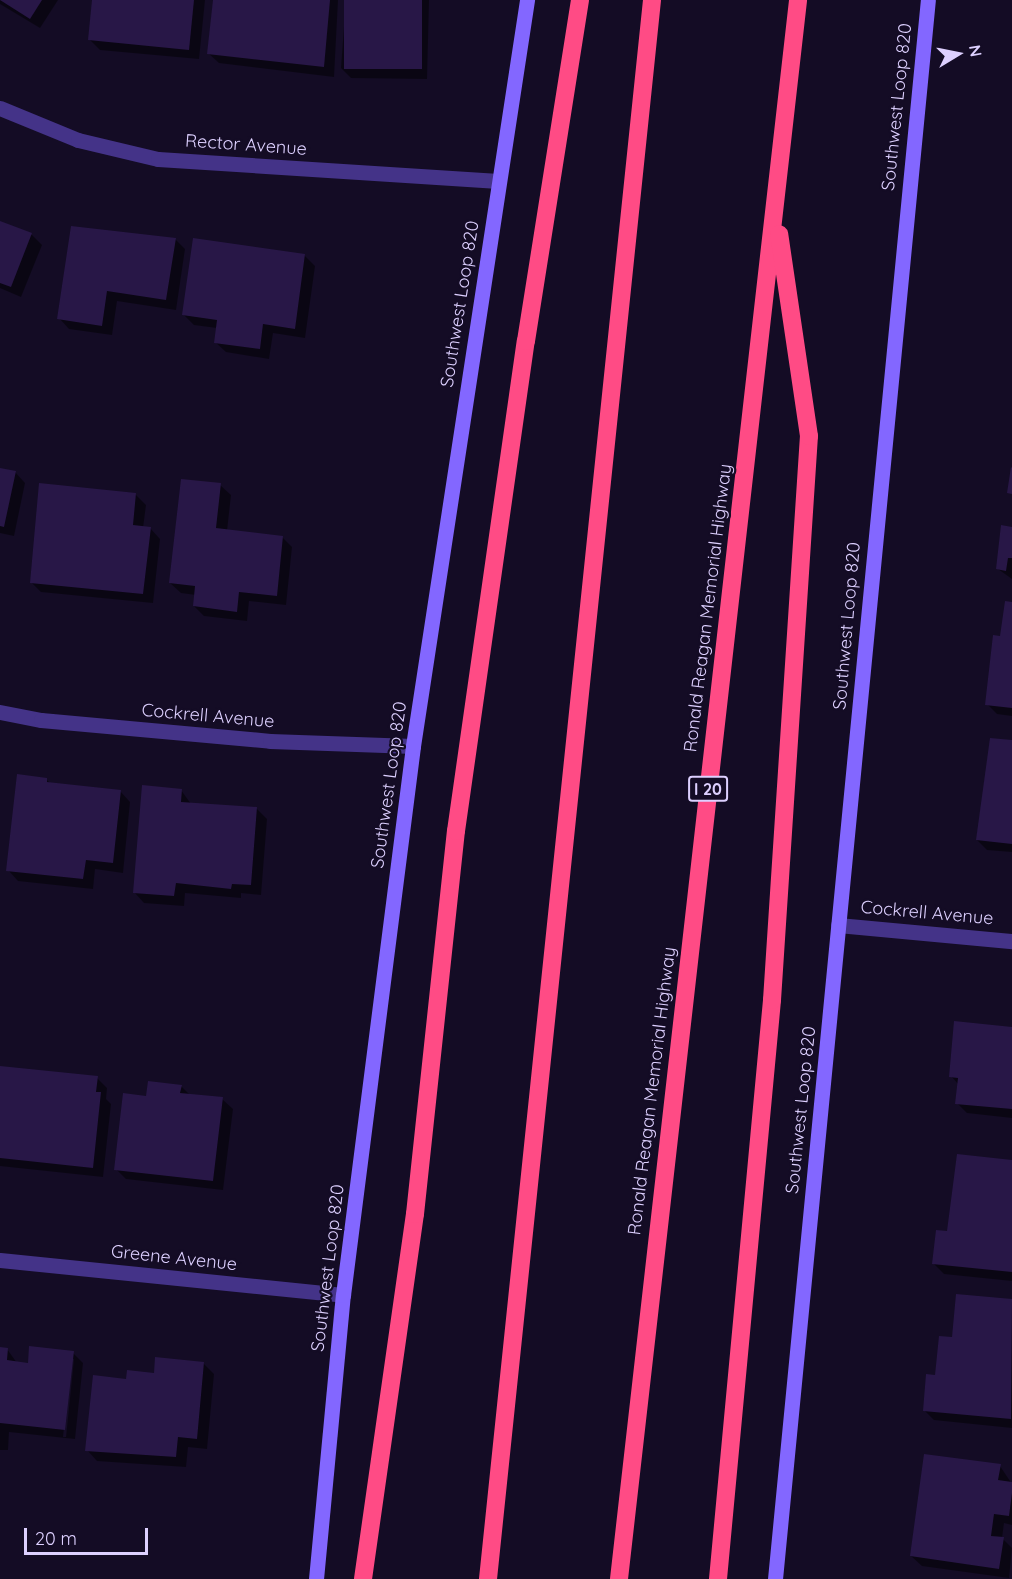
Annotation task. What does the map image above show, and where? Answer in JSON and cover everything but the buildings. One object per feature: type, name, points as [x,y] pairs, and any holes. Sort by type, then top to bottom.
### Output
[{"type":"highway","points":[[363,1579],[415,1214],[456,831],[526,341],[580,0]]},
{"type":"highway","points":[[488,1579],[652,0]]},
{"type":"highway","name":"Ronald Reagan Memorial Highway","points":[[619,1579],[798,0]]},
{"type":"highway","points":[[718,1579],[772,1000],[809,436],[775,209]]},
{"type":"main road","name":"Southwest Loop 820","points":[[316,1579],[343,1296],[413,746],[498,181],[528,0]]},
{"type":"main road","name":"Southwest Loop 820","points":[[775,1579],[928,0]]},
{"type":"street","name":"Rector Avenue","points":[[0,108],[78,140],[158,159],[498,181]]},
{"type":"street","name":"Cockrell Avenue","points":[[0,712],[41,720],[270,741],[413,746]]},
{"type":"street","name":"Cockrell Avenue","points":[[838,925],[1012,940]]},
{"type":"street","name":"Greene Avenue","points":[[0,1260],[343,1296]]}]
